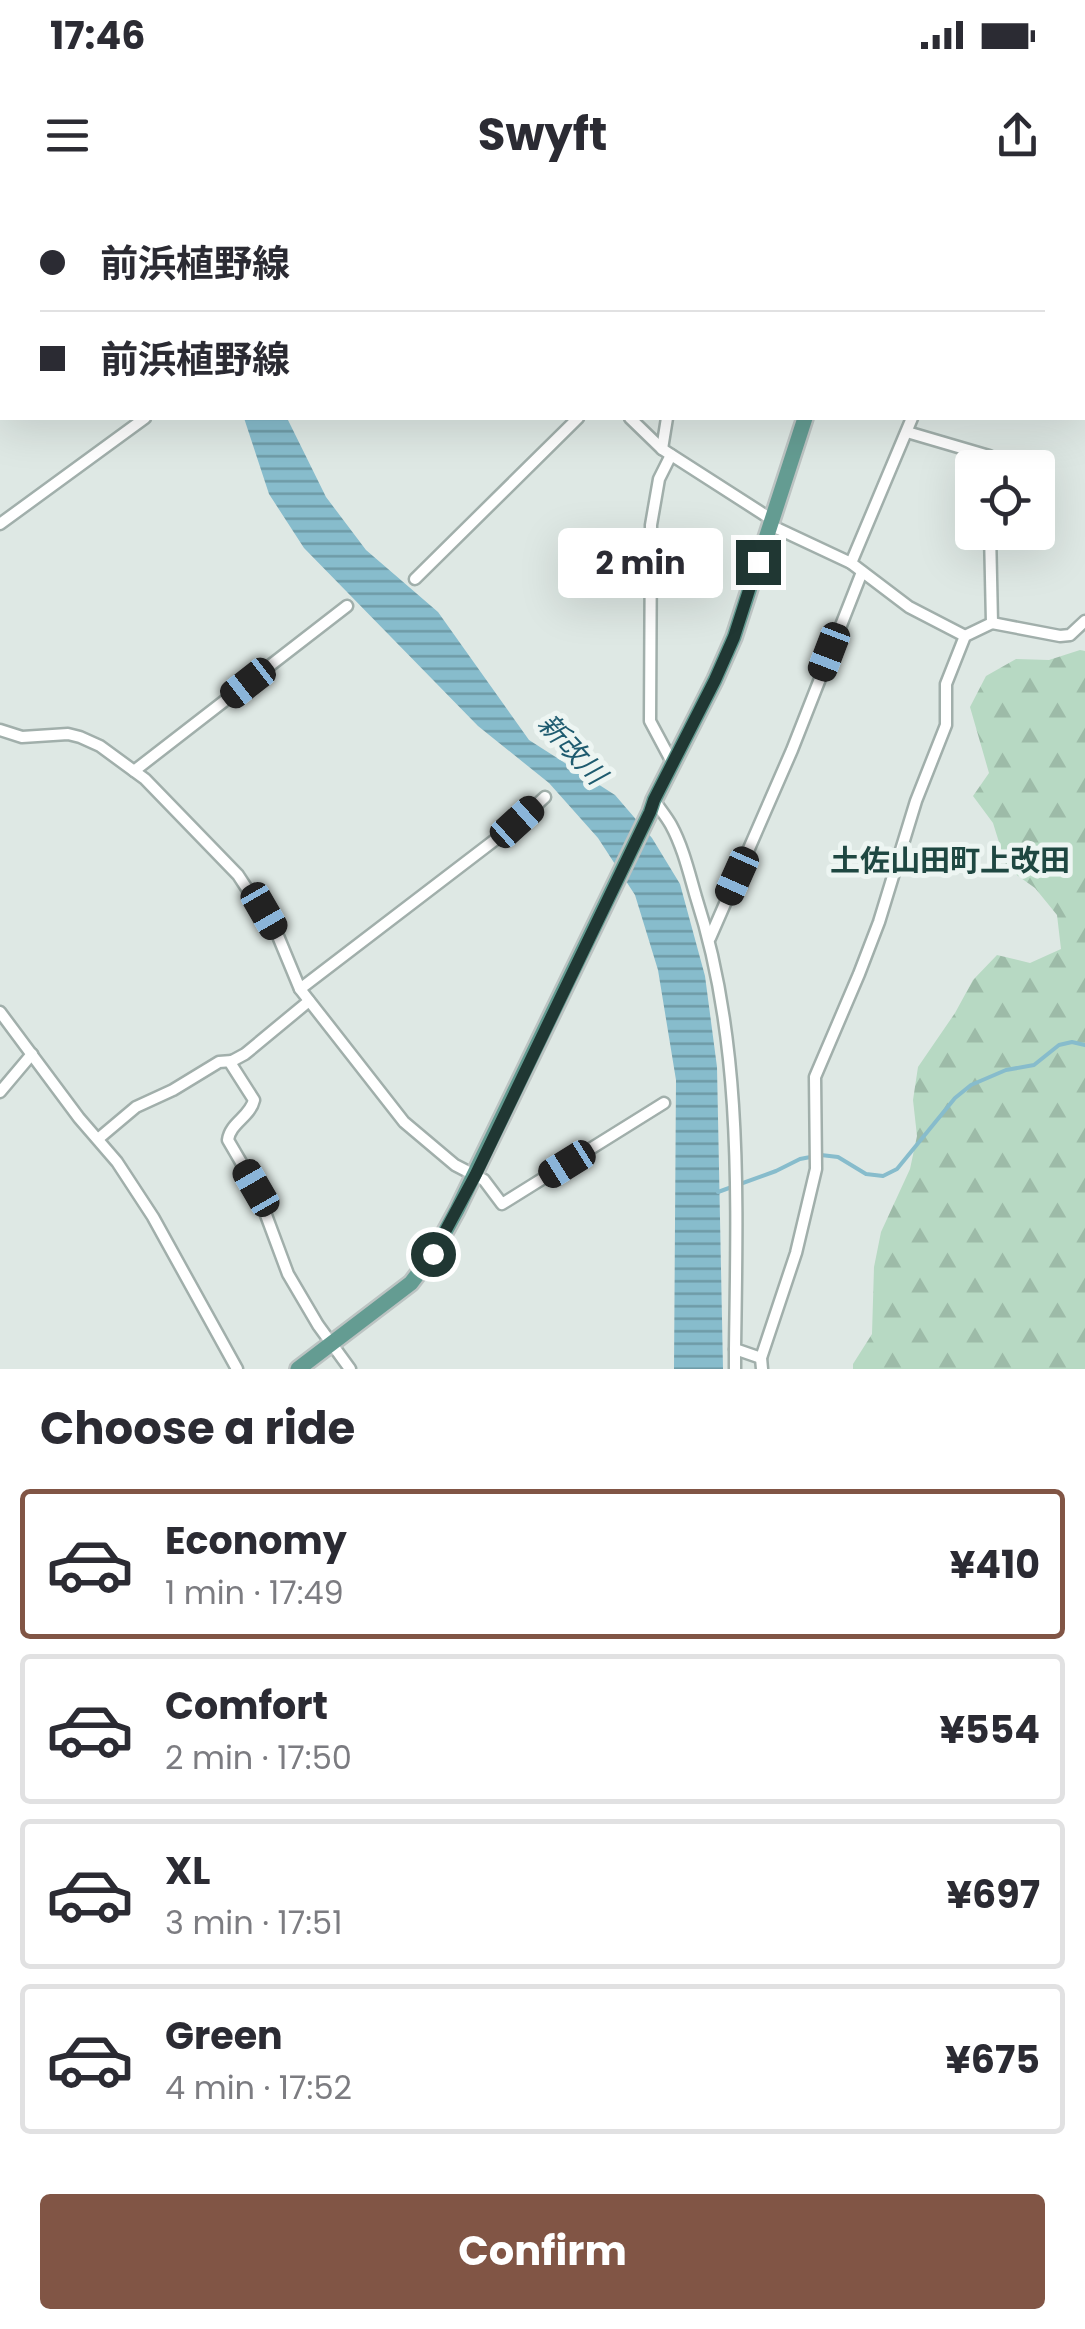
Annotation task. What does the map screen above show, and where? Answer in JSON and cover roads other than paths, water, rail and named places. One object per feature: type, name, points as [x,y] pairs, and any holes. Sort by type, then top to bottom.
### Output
[{"type":"main road","points":[[298,1369],[410,1283],[433,1254],[476,1174],[734,637],[805,420]]},
{"type":"street","points":[[0,524],[143,420]]},
{"type":"street","points":[[415,578],[576,420]]},
{"type":"street","points":[[632,420],[667,452],[771,522],[852,564],[909,606],[964,636]]},
{"type":"street","points":[[667,420],[667,452],[651,525],[650,721],[673,764]]},
{"type":"street","points":[[852,564],[911,420]]},
{"type":"street","points":[[907,432],[968,450]]},
{"type":"street","points":[[990,550],[992,623]]},
{"type":"street","points":[[710,939],[792,750],[862,572]]},
{"type":"street","points":[[134,771],[346,606]]},
{"type":"street","points":[[735,1350],[762,1363],[796,1253],[816,1169],[815,1077],[872,940],[916,801],[946,725],[946,684],[964,636],[992,623],[1070,635],[1085,621]]},
{"type":"street","points":[[1,732],[22,737],[80,737],[100,746],[134,771],[238,875],[278,936],[300,988],[412,1132],[455,1165],[484,1180],[502,1204],[664,1103]]},
{"type":"street","points":[[300,988],[517,822],[544,797]]},
{"type":"street","points":[[652,806],[672,826],[710,939],[724,1024],[733,1122],[734,1369]]},
{"type":"street","points":[[98,1139],[136,1107],[218,1062],[246,1054],[309,1001]]},
{"type":"street","points":[[0,1012],[117,1162],[153,1216],[236,1369]]},
{"type":"street","points":[[0,1092],[32,1054]]},
{"type":"street","points":[[232,1061],[254,1100],[252,1109],[229,1133],[228,1140],[256,1188],[288,1274],[350,1369]]},
{"type":"water","points":[[245,420],[288,420],[326,497],[366,550],[438,612],[529,740],[615,795],[652,838],[680,884],[705,976],[717,1067],[723,1369],[674,1369],[676,1080],[658,970],[635,895],[598,838],[549,783],[478,726],[304,548],[269,494]]},
{"type":"waterway","points":[[718,1192],[800,1159],[821,1155],[838,1157],[866,1174],[883,1176],[897,1169],[955,1098],[971,1085],[1006,1070],[1034,1065],[1059,1045],[1085,1045]]},
{"type":"district","name":"土佐山田町上改田","points":[[950,860]]},
{"type":"water label","name":"新改川","points":[[572,749]]}]
